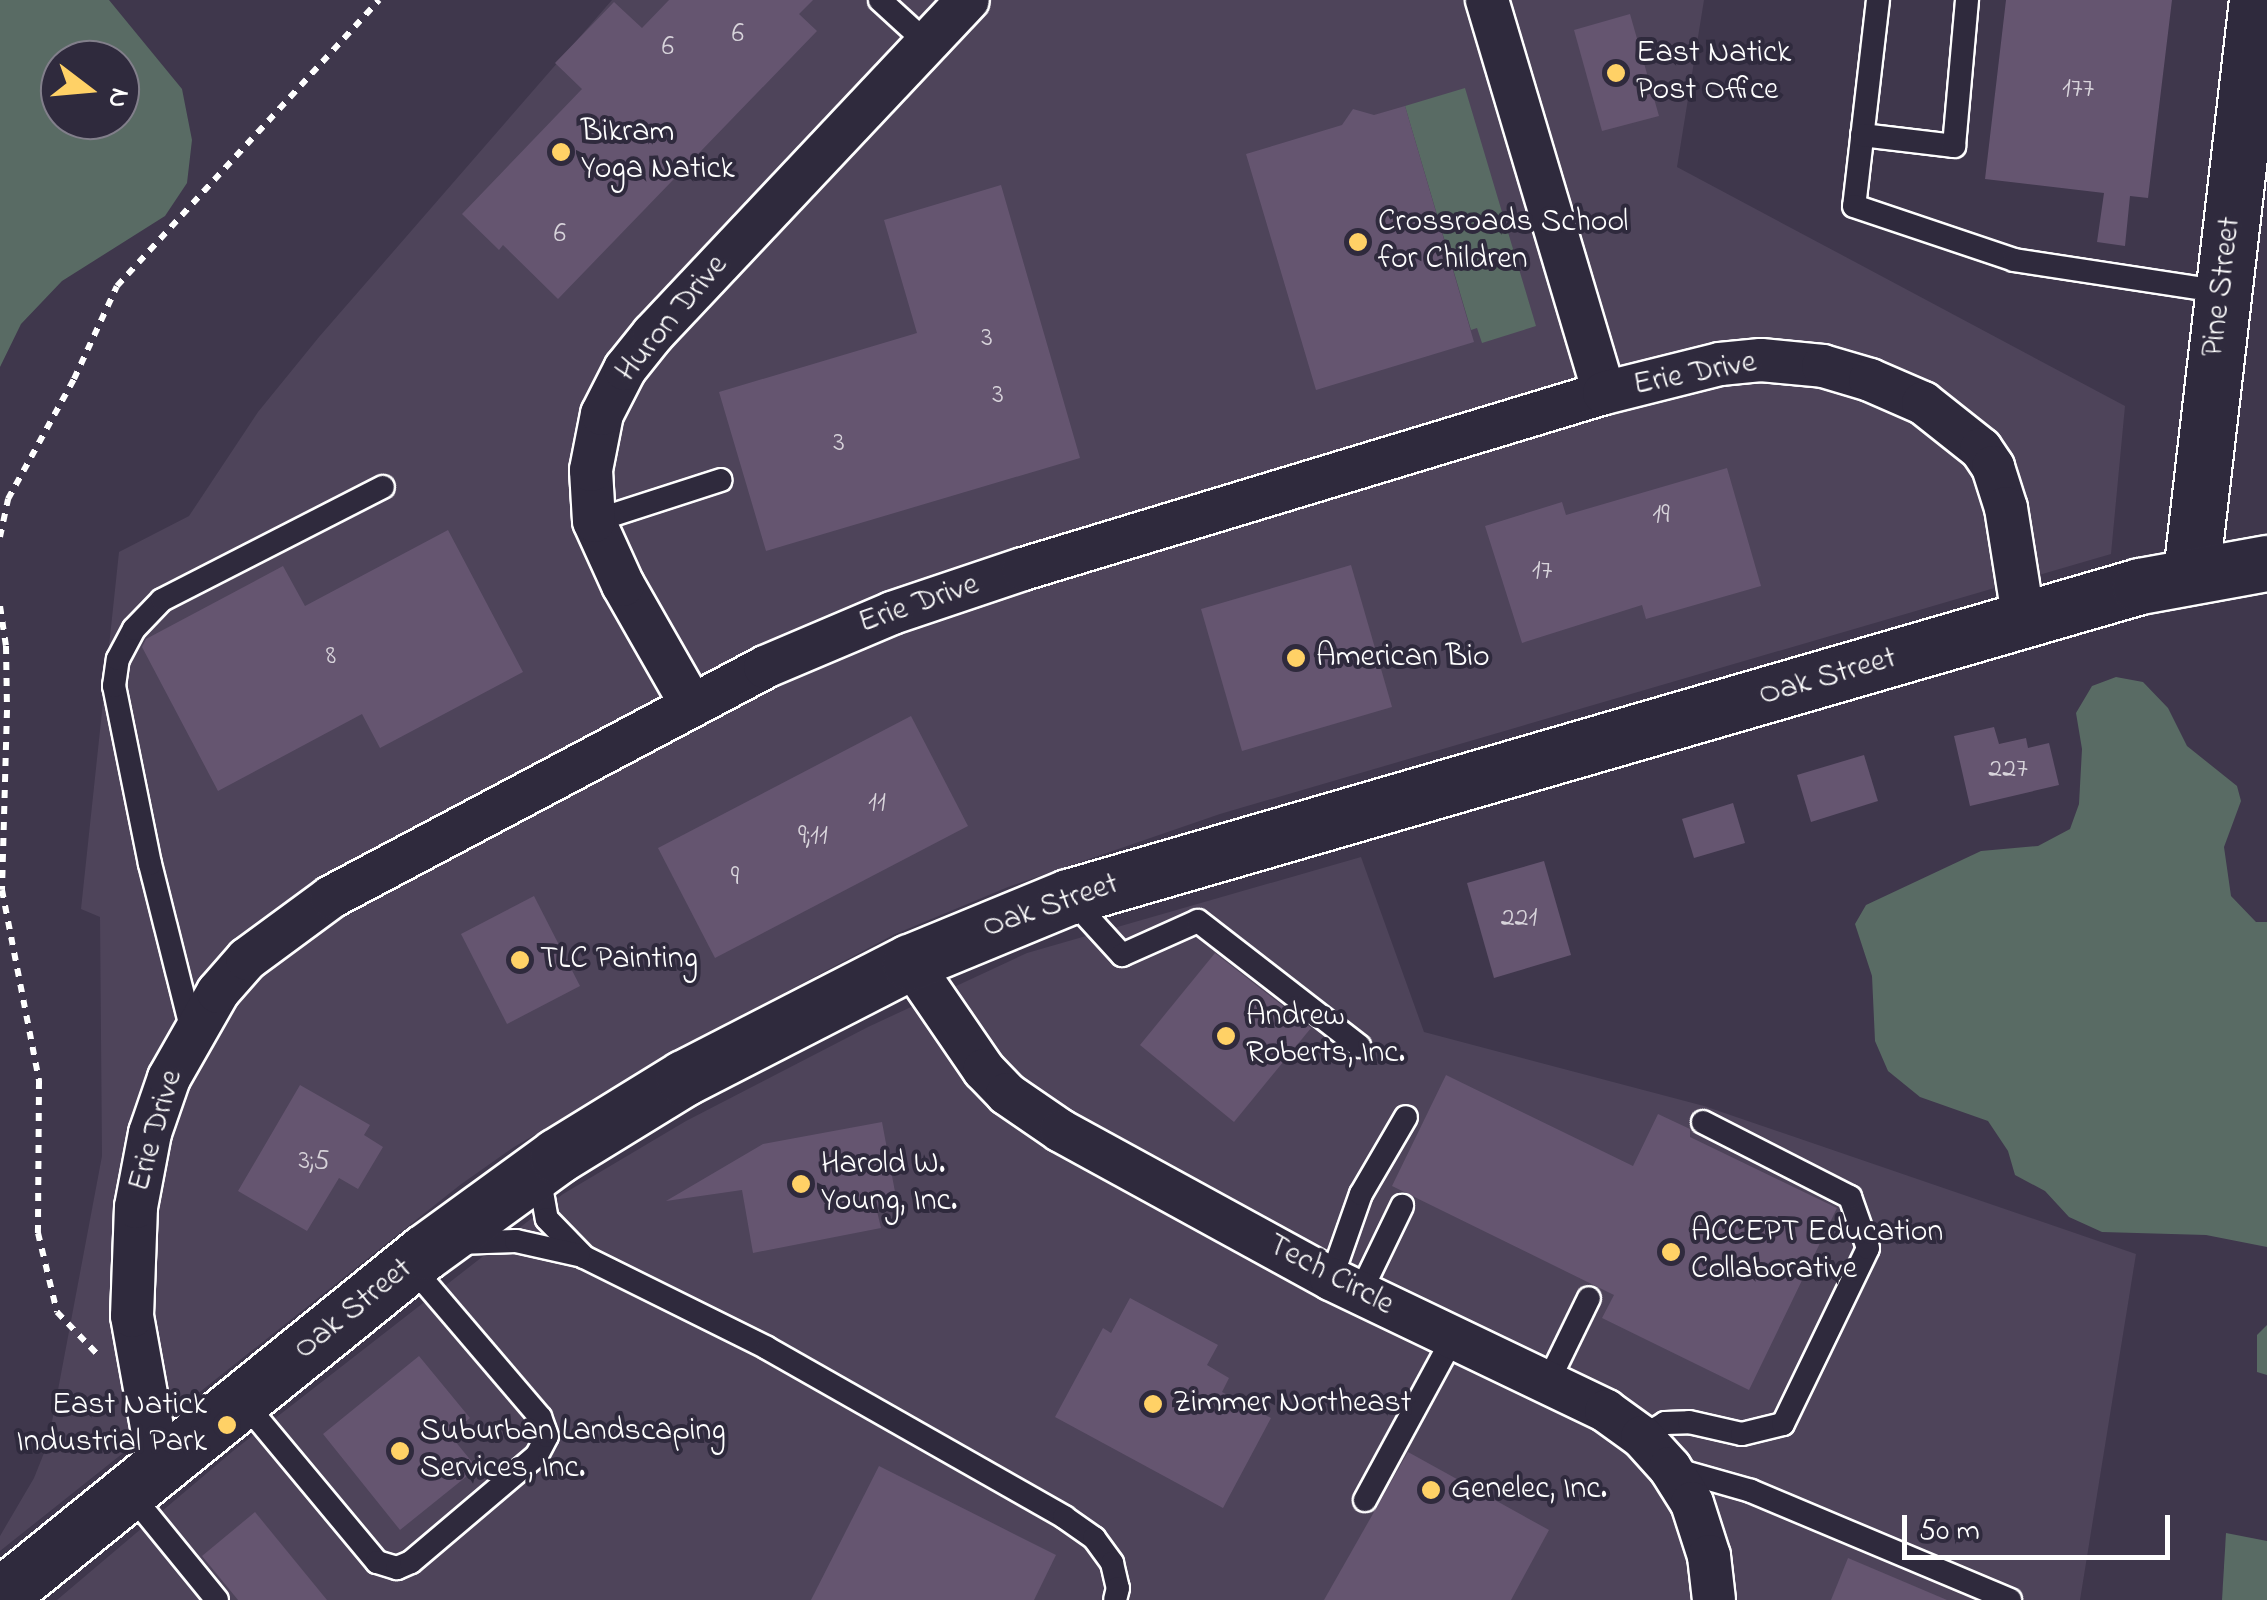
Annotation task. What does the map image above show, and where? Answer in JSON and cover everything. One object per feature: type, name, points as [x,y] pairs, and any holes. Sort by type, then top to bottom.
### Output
[{"type":"main road","name":"Pine Street","points":[[2191,574],[2257,0]]},
{"type":"main road","name":"Oak Street","points":[[0,1596],[418,1258],[557,1156],[684,1078],[910,962],[1068,896],[2191,574],[2267,563]]},
{"type":"street","name":"Huron Drive","points":[[691,704],[623,585],[594,521],[590,470],[602,414],[636,354],[968,0]]},
{"type":"street","points":[[1488,0],[1604,394]]},
{"type":"street","name":"Erie Drive","points":[[144,1479],[144,1396],[132,1316],[136,1207],[154,1119],[192,1031],[248,958],[331,898],[691,704],[829,638],[914,605],[1604,394],[1720,364],[1776,360],[1846,372],[1923,403],[1970,438],[1994,466],[2012,533],[2024,622]]},
{"type":"street","name":"Tech Circle","points":[[910,962],[966,1046],[1008,1094],[1080,1143],[1346,1286],[1606,1411],[1642,1437],[1670,1468],[1699,1520],[1714,1600]]},
{"type":"lane","points":[[880,0],[926,44]]},
{"type":"lane","points":[[1878,0],[1854,206],[2014,260],[2222,292]]},
{"type":"lane","points":[[1862,135],[1954,146],[1967,0]]},
{"type":"lane","points":[[594,521],[721,480]]},
{"type":"lane","points":[[192,1031],[150,864],[114,686],[118,659],[134,629],[162,600],[383,487]]},
{"type":"lane","points":[[1068,896],[1122,955],[1198,921],[1358,1046]]},
{"type":"lane","points":[[1346,1286],[1361,1194],[1406,1117]]},
{"type":"lane","points":[[1642,1437],[1665,1423],[1688,1422],[1742,1434],[1783,1424],[1868,1248],[1850,1197],[1703,1122]]},
{"type":"lane","points":[[557,1156],[542,1192],[547,1219],[584,1257]]},
{"type":"lane","points":[[1346,1286],[1402,1206]]},
{"type":"lane","points":[[242,1400],[377,1562],[397,1568],[412,1562],[537,1455],[547,1436],[540,1417],[418,1258],[465,1242],[516,1241],[584,1257],[768,1348],[1064,1517],[1094,1538],[1112,1564],[1118,1588],[1115,1600]]},
{"type":"lane","points":[[1548,1382],[1589,1298]]},
{"type":"lane","points":[[1365,1500],[1453,1338]]},
{"type":"lane","points":[[1670,1468],[1751,1491],[2010,1600]]},
{"type":"lane","points":[[144,1479],[217,1600]]},
{"type":"path","points":[[0,536],[8,499],[74,379],[117,286],[379,0]]},
{"type":"path","points":[[0,606],[6,646],[7,710],[2,890],[39,1081],[38,1233],[57,1312],[144,1396]]},
{"type":"shaded area","name":"East Natick Industrial Park","points":[[612,0],[1704,0],[1677,167],[2125,406],[2111,554],[1220,814],[1008,887],[893,935],[709,1033],[514,1147],[460,1185],[0,1551],[0,1536],[34,1478],[48,1443],[102,1156],[100,917],[81,909],[119,552],[189,516],[258,412],[319,337]]},
{"type":"shaded area","name":"East Natick Industrial Park","points":[[1361,857],[1424,1032],[1704,1106],[2136,1254],[2080,1600],[57,1600],[233,1451],[563,1194],[686,1121],[868,1027],[1027,953]]},
{"type":"green space","points":[[0,0],[109,0],[182,89],[192,140],[187,183],[165,216],[62,281],[21,324],[0,367]]},
{"type":"green space","points":[[1465,88],[1536,326],[1482,343],[1477,328],[1471,330],[1405,106]]},
{"type":"green space","points":[[2116,677],[2143,682],[2168,708],[2187,746],[2237,786],[2241,801],[2224,847],[2231,896],[2256,922],[2267,922],[2267,1247],[2206,1235],[2102,1232],[2069,1217],[2045,1191],[2015,1175],[2008,1151],[1988,1121],[1920,1097],[1888,1071],[1875,1041],[1872,976],[1855,924],[1866,905],[1981,851],[2038,846],[2070,829],[2079,804],[2082,749],[2076,713],[2092,686]]},
{"type":"green space","points":[[2267,1325],[2267,1375],[2257,1372],[2257,1335]]},
{"type":"green space","points":[[2226,1533],[2267,1541],[2267,1600],[2222,1600]]},
{"type":"building","points":[[669,0],[813,0],[799,14],[817,31],[558,299],[503,245],[499,250],[462,214],[582,89],[555,63],[614,2],[642,28]]},
{"type":"building","points":[[2006,0],[2172,0],[2148,198],[2130,196],[2125,246],[2097,242],[2104,193],[1985,179]]},
{"type":"building","name":"East Natick Post Office","points":[[1630,14],[1659,116],[1602,131],[1574,30]]},
{"type":"building","name":"Crossroads School for Children","points":[[1405,106],[1474,342],[1316,390],[1246,154],[1342,125],[1353,109],[1374,115]]},
{"type":"building","points":[[1001,185],[1080,458],[766,551],[719,392],[917,333],[884,220]]},
{"type":"building","points":[[1727,468],[1761,586],[1646,619],[1642,605],[1522,643],[1485,526],[1562,502],[1566,515]]},
{"type":"building","points":[[448,530],[523,672],[380,748],[362,714],[218,791],[142,647],[146,639],[283,566],[305,606]]},
{"type":"building","name":"American Bio","points":[[1351,565],[1392,707],[1242,751],[1201,609]]},
{"type":"building","points":[[911,716],[968,826],[715,958],[658,848]]},
{"type":"building","points":[[1994,727],[1999,744],[2026,738],[2028,748],[2049,743],[2059,785],[1970,806],[1954,736]]},
{"type":"building","points":[[1864,755],[1878,801],[1811,822],[1797,775]]},
{"type":"building","points":[[1733,803],[1745,843],[1694,858],[1682,819]]},
{"type":"building","points":[[1544,861],[1571,955],[1494,978],[1467,883]]},
{"type":"building","name":"TLC Painting","points":[[534,896],[580,986],[507,1024],[461,934]]},
{"type":"building","name":"Andrew Roberts, Inc.","points":[[1215,953],[1311,1028],[1234,1122],[1140,1045]]},
{"type":"building","name":"ACCEPT Education Collaborative","points":[[1446,1075],[1633,1166],[1658,1114],[1690,1129],[1690,1137],[1837,1208],[1749,1390],[1602,1318],[1614,1295],[1392,1186]]},
{"type":"building","points":[[300,1085],[370,1125],[364,1135],[383,1147],[358,1189],[339,1178],[307,1231],[238,1191]]},
{"type":"building","name":"Harold W. Young, Inc.","points":[[882,1122],[898,1208],[877,1211],[881,1228],[753,1253],[742,1190],[666,1201],[763,1144]]},
{"type":"building","name":"Zimmer Northeast","points":[[1130,1298],[1218,1345],[1207,1365],[1229,1378],[1222,1392],[1271,1418],[1223,1508],[1055,1417],[1103,1328],[1111,1333]]},
{"type":"building","name":"Suburban Landscaping Services, Inc.","points":[[419,1356],[470,1418],[450,1435],[477,1468],[400,1530],[323,1434]]},
{"type":"building","name":"Genelec, Inc.","points":[[1408,1452],[1549,1530],[1511,1600],[1324,1600]]},
{"type":"building","points":[[879,1466],[1056,1555],[1034,1600],[811,1600]]},
{"type":"building","points":[[255,1512],[327,1600],[238,1600],[202,1556]]},
{"type":"building","points":[[1848,1558],[1947,1600],[1831,1600]]},
{"type":"place","name":"East Natick Post Office","points":[[1616,73]]},
{"type":"place","name":"Bikram Yoga Natick","points":[[561,152]]},
{"type":"place","name":"Crossroads School for Children","points":[[1358,242]]},
{"type":"place","name":"American Bio","points":[[1296,658]]},
{"type":"place","name":"TLC Painting","points":[[520,960]]},
{"type":"place","name":"Andrew Roberts, Inc.","points":[[1226,1036]]},
{"type":"place","name":"Harold W. Young, Inc.","points":[[801,1184]]},
{"type":"place","name":"ACCEPT Education Collaborative","points":[[1671,1252]]},
{"type":"place","name":"Zimmer Northeast","points":[[1153,1404]]},
{"type":"place","name":"East Natick Industrial Park","points":[[227,1425]]},
{"type":"place","name":"Suburban Landscaping Services, Inc.","points":[[400,1451]]},
{"type":"place","name":"Genelec, Inc.","points":[[1431,1490]]}]
